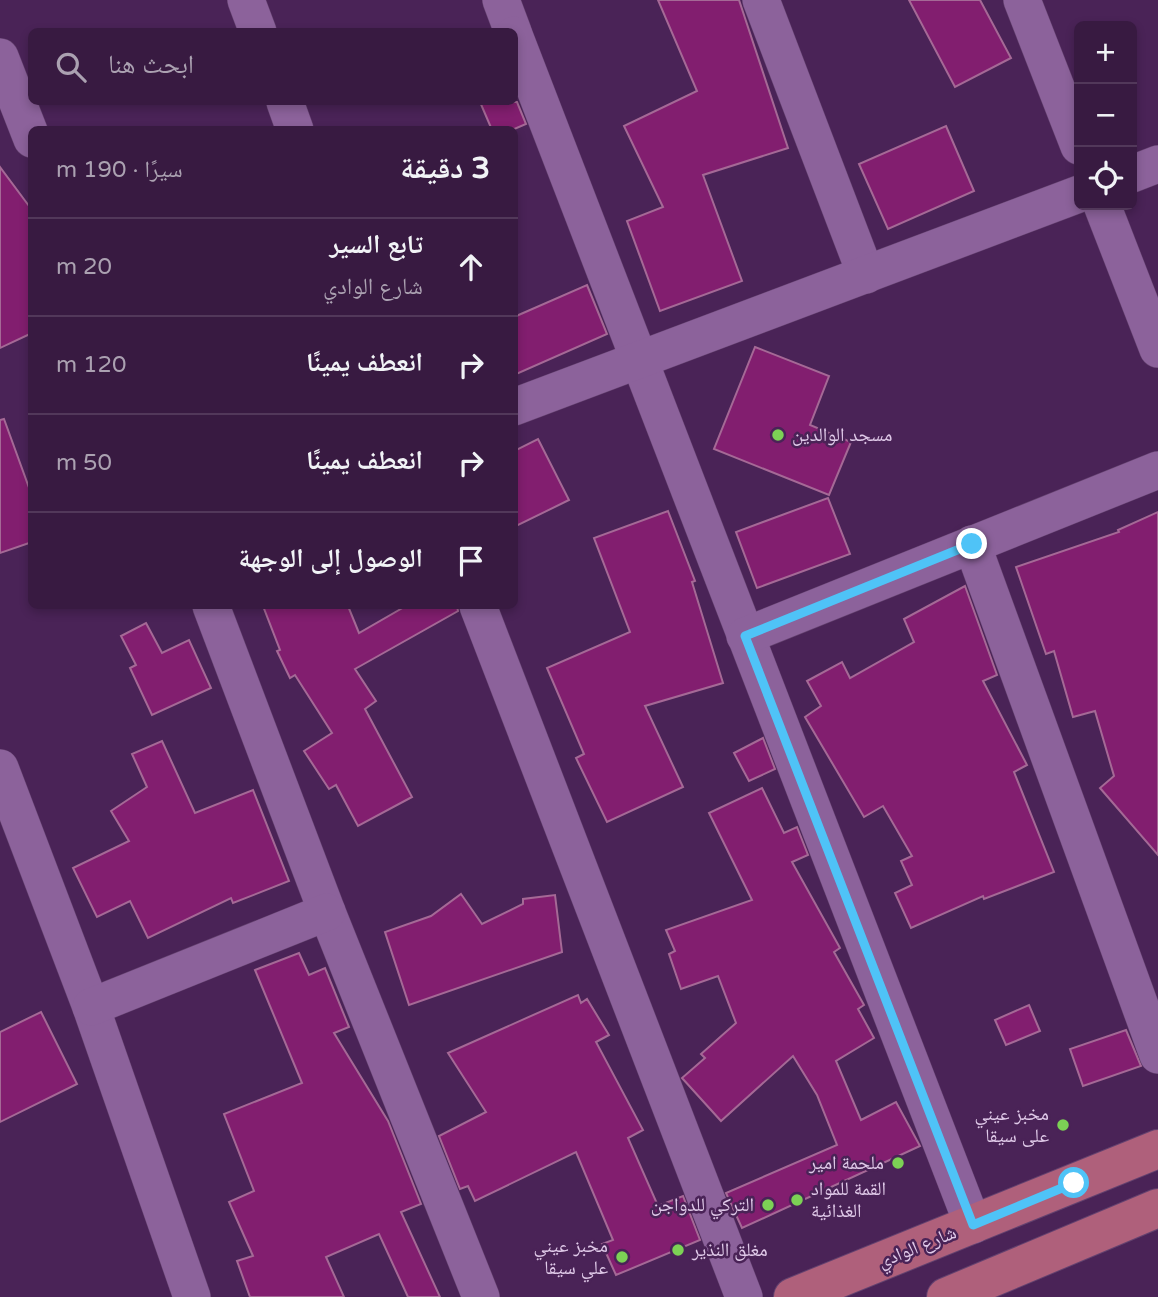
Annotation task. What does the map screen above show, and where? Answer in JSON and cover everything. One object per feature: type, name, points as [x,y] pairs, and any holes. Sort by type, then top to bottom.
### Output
[{"type":"main road","name":"شارع الوادي","points":[[793,1297],[1158,1149]]},
{"type":"main road","points":[[953,1296],[1158,1208]]},
{"type":"street","points":[[246,0],[256,28]]},
{"type":"street","points":[[501,0],[512,28]]},
{"type":"street","points":[[761,0],[866,275]]},
{"type":"street","points":[[1022,0],[1074,133]]},
{"type":"street","points":[[518,44],[973,1225]]},
{"type":"street","points":[[0,57],[28,129]]},
{"type":"street","points":[[286,105],[294,126]]},
{"type":"street","points":[[1137,172],[1158,164]]},
{"type":"street","points":[[518,406],[1074,196]]},
{"type":"street","points":[[1104,210],[1158,349]]},
{"type":"street","points":[[745,636],[1158,470]]},
{"type":"street","points":[[972,544],[1158,1055]]},
{"type":"street","points":[[212,609],[327,912],[481,1297]]},
{"type":"street","points":[[479,609],[744,1297]]},
{"type":"street","points":[[0,768],[91,1007],[192,1297]]},
{"type":"street","points":[[91,1007],[327,912]]},
{"type":"building","points":[[658,0],[739,0],[788,148],[703,175],[742,281],[660,311],[627,221],[663,207],[624,126],[697,91]]},
{"type":"building","points":[[909,0],[980,0],[1011,58],[955,87]]},
{"type":"building","points":[[518,104],[526,124],[518,127],[490,126],[481,105]]},
{"type":"building","points":[[946,126],[974,191],[888,229],[859,164]]},
{"type":"building","points":[[0,167],[28,205],[28,335],[0,348]]},
{"type":"building","points":[[587,285],[607,334],[518,373],[518,315]]},
{"type":"building","points":[[755,347],[829,376],[810,425],[851,442],[829,495],[714,449]]},
{"type":"building","points":[[4,419],[28,485],[28,543],[0,553],[0,420]]},
{"type":"building","points":[[538,439],[569,500],[518,525],[518,449]]},
{"type":"building","points":[[828,498],[850,554],[757,588],[736,532]]},
{"type":"building","points":[[668,511],[695,581],[692,582],[723,683],[645,706],[683,787],[607,822],[576,758],[584,754],[547,668],[630,632],[594,538]]},
{"type":"building","points":[[1158,512],[1158,855],[1100,788],[1114,776],[1095,711],[1073,717],[1054,651],[1046,654],[1016,567],[1119,532],[1118,530]]},
{"type":"building","points":[[965,586],[997,675],[983,681],[1027,765],[1014,772],[1054,872],[984,899],[983,896],[911,928],[895,893],[912,885],[901,861],[912,856],[883,806],[864,817],[805,717],[821,706],[807,681],[842,662],[850,678],[914,642],[904,619]]},
{"type":"building","points":[[264,609],[349,609],[359,633],[401,609],[458,609],[355,669],[376,701],[365,709],[412,797],[358,826],[336,785],[329,789],[304,751],[332,733],[295,675],[290,678],[277,651],[280,650]]},
{"type":"building","points":[[146,623],[162,653],[189,640],[211,688],[152,715],[130,668],[136,665],[121,636]]},
{"type":"building","points":[[763,738],[775,769],[749,781],[734,753]]},
{"type":"building","points":[[162,741],[195,813],[253,790],[289,881],[233,903],[231,898],[148,938],[130,901],[97,917],[73,868],[129,841],[111,811],[147,787],[132,754]]},
{"type":"building","points":[[762,788],[784,833],[797,827],[808,855],[792,862],[840,948],[834,952],[864,1005],[858,1009],[874,1038],[836,1061],[861,1120],[896,1102],[920,1146],[742,1228],[726,1193],[837,1145],[817,1095],[793,1056],[721,1121],[682,1078],[705,1058],[701,1054],[736,1023],[718,976],[681,989],[669,954],[675,951],[666,930],[752,900],[709,813]]},
{"type":"building","points":[[461,894],[482,924],[523,904],[523,899],[555,895],[562,952],[409,1005],[385,932],[431,916]]},
{"type":"building","points":[[299,953],[309,975],[325,968],[349,1027],[334,1033],[388,1121],[421,1204],[401,1212],[440,1297],[408,1297],[379,1234],[326,1257],[344,1297],[250,1297],[237,1261],[253,1256],[229,1202],[254,1191],[224,1114],[302,1083],[255,970]]},
{"type":"building","points":[[578,995],[581,1003],[587,999],[609,1035],[596,1042],[643,1130],[628,1138],[658,1206],[683,1196],[700,1240],[616,1275],[602,1244],[613,1240],[576,1152],[475,1201],[468,1186],[460,1189],[439,1136],[486,1112],[448,1053]]},
{"type":"building","points":[[1029,1005],[1040,1031],[1006,1045],[995,1020]]},
{"type":"building","points":[[41,1012],[77,1084],[0,1122],[0,1032]]},
{"type":"building","points":[[1126,1030],[1141,1066],[1083,1086],[1070,1049]]},
{"type":"place","name":"مسجد الوالدين","points":[[778,435]]},
{"type":"place","name":"مخبز عيني على سيقا","points":[[1063,1125]]},
{"type":"place","name":"ملحمة امير","points":[[898,1163]]},
{"type":"place","name":"القمة للمواد الغذائية","points":[[797,1200]]},
{"type":"place","name":"التركي للدواجن","points":[[768,1205]]},
{"type":"place","name":"مغلق النذير","points":[[678,1250]]},
{"type":"place","name":"مخبز عيني علي سيقا","points":[[622,1257]]},
{"type":"route","points":[[972,544],[745,636],[973,1225],[1074,1183]]}]
